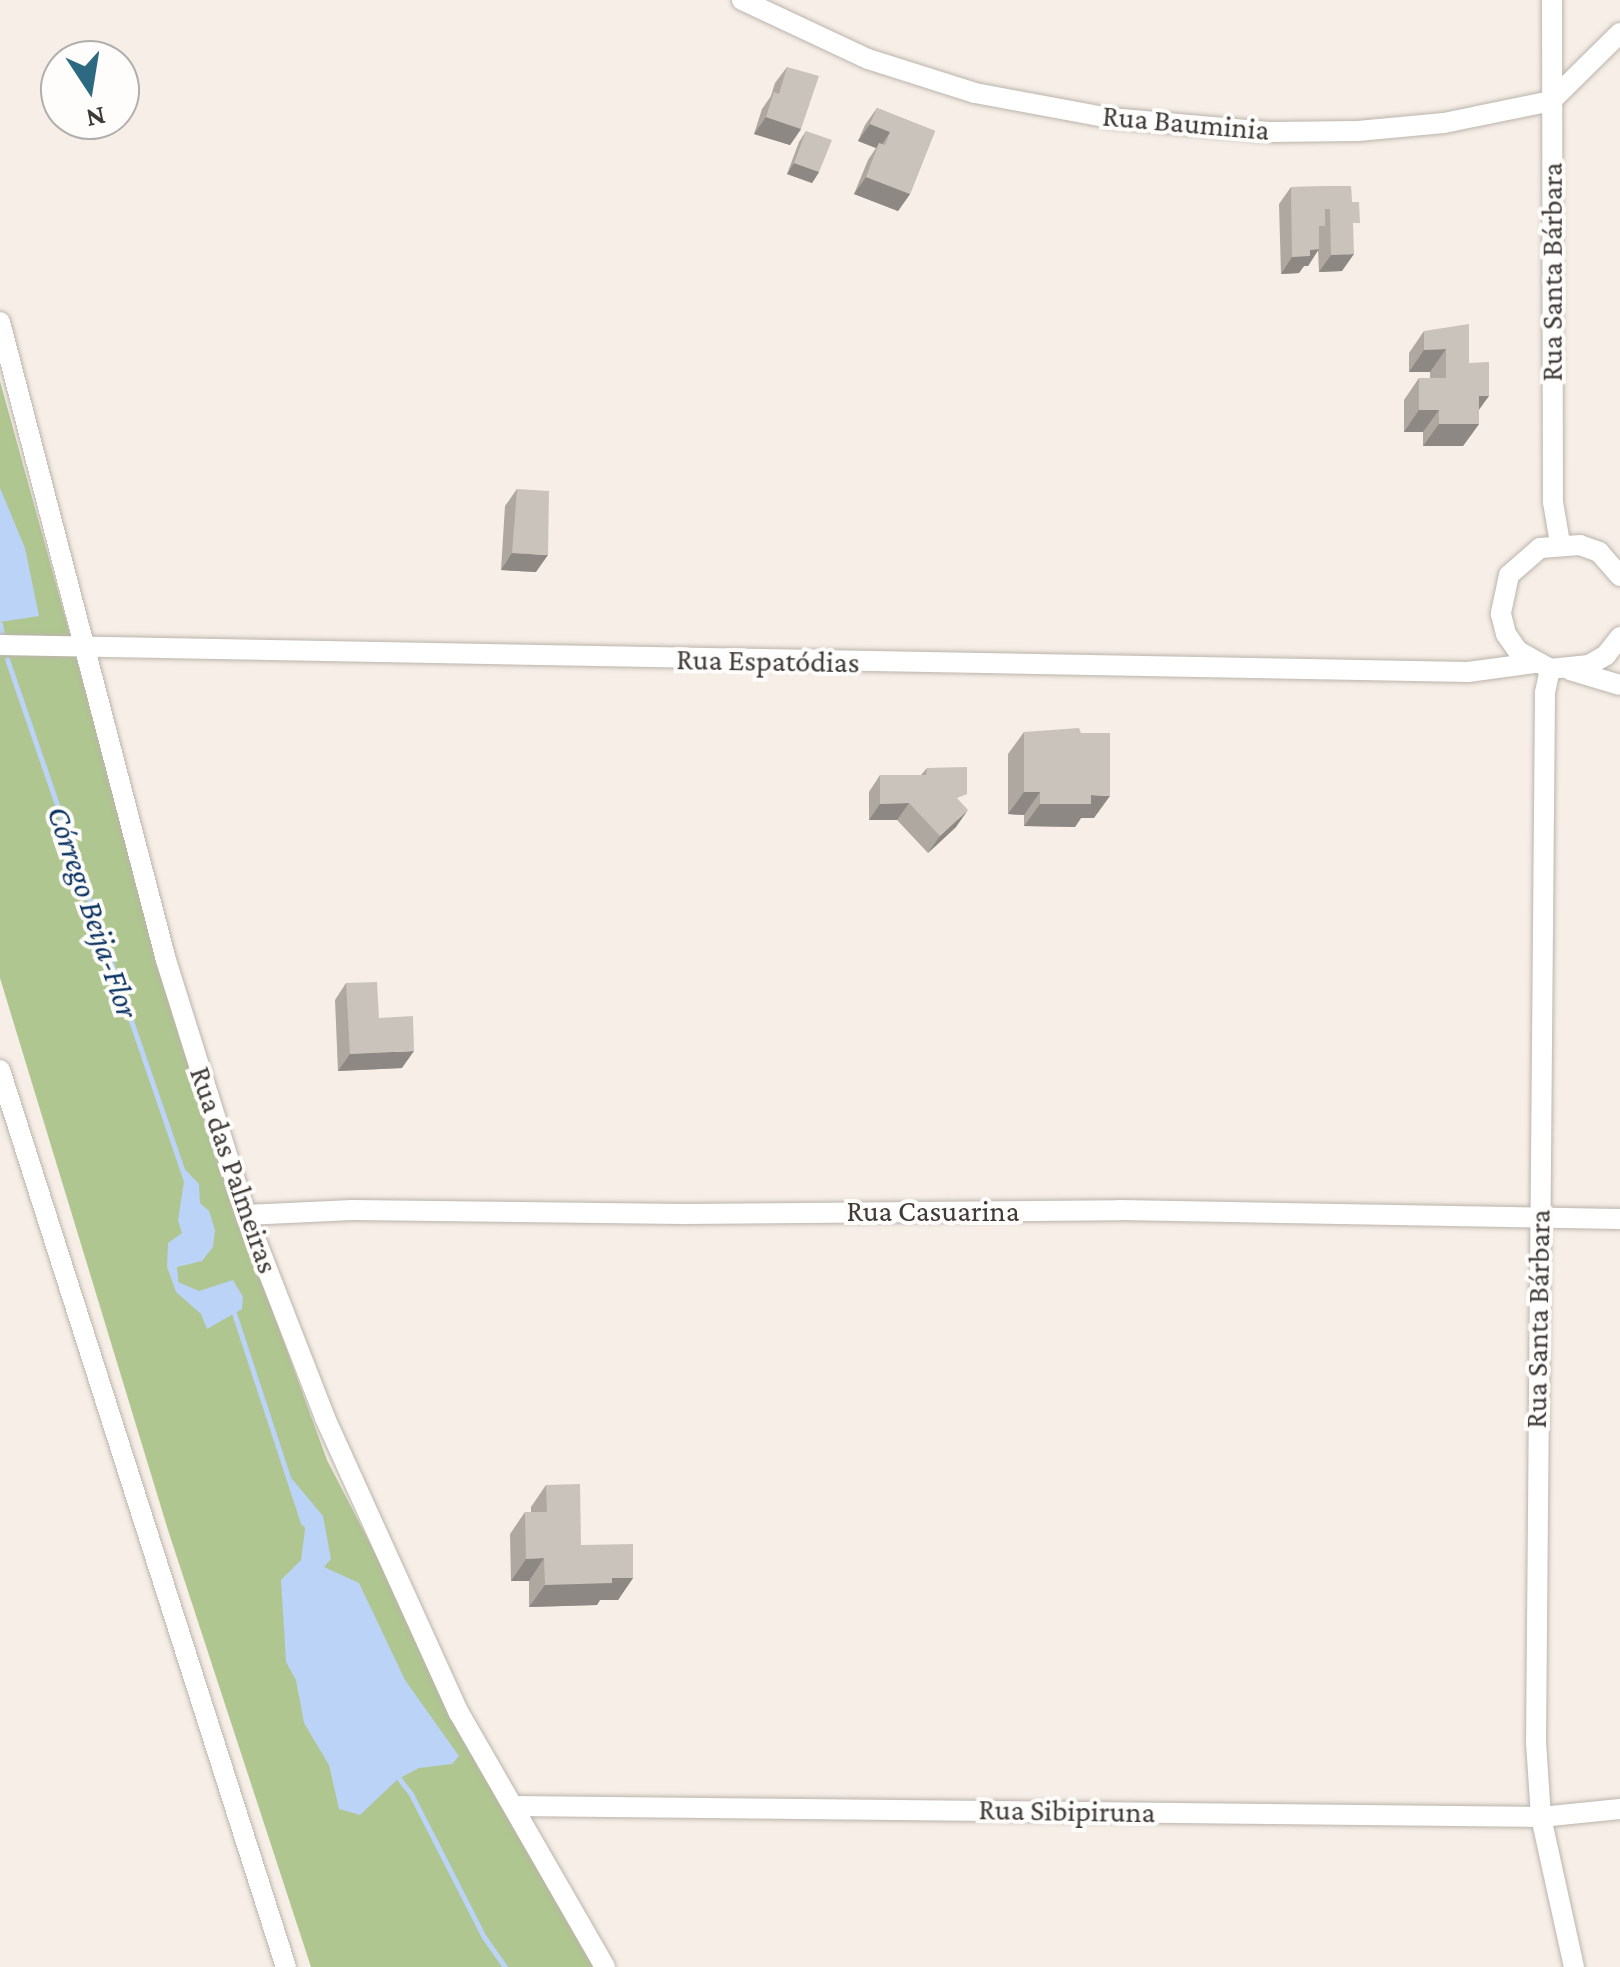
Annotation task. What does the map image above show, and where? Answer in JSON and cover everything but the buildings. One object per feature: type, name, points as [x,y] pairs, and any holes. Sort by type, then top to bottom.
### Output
[{"type":"street","name":"Rua Bauminia","points":[[742,0],[868,58],[975,93],[1110,118],[1271,132],[1358,131],[1444,122],[1551,102]]},
{"type":"street","name":"Rua Santa Bárbara","points":[[1552,0],[1553,502],[1560,542]]},
{"type":"street","points":[[1551,102],[1620,33]]},
{"type":"street","name":"Rua das Palmeiras","points":[[0,322],[166,960],[246,1215],[325,1418],[459,1712],[605,1967]]},
{"type":"street","points":[[1620,576],[1599,552],[1560,542],[1522,558],[1502,594],[1506,634],[1552,667],[1620,685]]},
{"type":"street","points":[[1552,667],[1606,655],[1620,637]]},
{"type":"street","name":"Rua Espatódias","points":[[0,645],[87,650],[1468,672],[1552,667]]},
{"type":"street","name":"Rua Santa Bárbara","points":[[1552,667],[1546,694],[1536,1742],[1542,1817],[1574,1967]]},
{"type":"street","points":[[0,1070],[286,1967]]},
{"type":"street","name":"Rua Casuarina","points":[[246,1215],[352,1210],[1120,1210],[1620,1218]]},
{"type":"street","name":"Rua Sibipiruna","points":[[514,1806],[1542,1817],[1620,1809]]},
{"type":"green space","points":[[0,381],[206,1128],[327,1460],[548,1888],[596,1967],[311,1967],[168,1530],[0,978]]},
{"type":"water","points":[[0,488],[25,548],[39,616],[0,622]]},
{"type":"water","points":[[180,1164],[199,1184],[200,1203],[209,1211],[215,1230],[213,1247],[202,1261],[177,1267],[179,1287],[196,1292],[233,1280],[243,1297],[242,1309],[207,1329],[201,1314],[176,1292],[167,1267],[168,1243],[182,1233],[178,1220],[185,1175]]},
{"type":"water","points":[[287,1473],[323,1516],[331,1559],[324,1567],[359,1583],[405,1680],[459,1756],[452,1764],[419,1768],[398,1779],[360,1815],[339,1809],[329,1765],[304,1723],[296,1680],[286,1662],[281,1580],[301,1560],[305,1529]]},
{"type":"waterway","name":"Córrego Beija-Flor","points":[[0,624],[2,634]]},
{"type":"waterway","name":"Córrego Beija-Flor","points":[[7,659],[186,1181]]},
{"type":"waterway","points":[[177,1284],[198,1293]]},
{"type":"waterway","name":"Córrego Beija-Flor","points":[[233,1310],[303,1523]]},
{"type":"waterway","name":"Córrego Beija-Flor","points":[[397,1776],[411,1794],[484,1937],[505,1967]]}]
